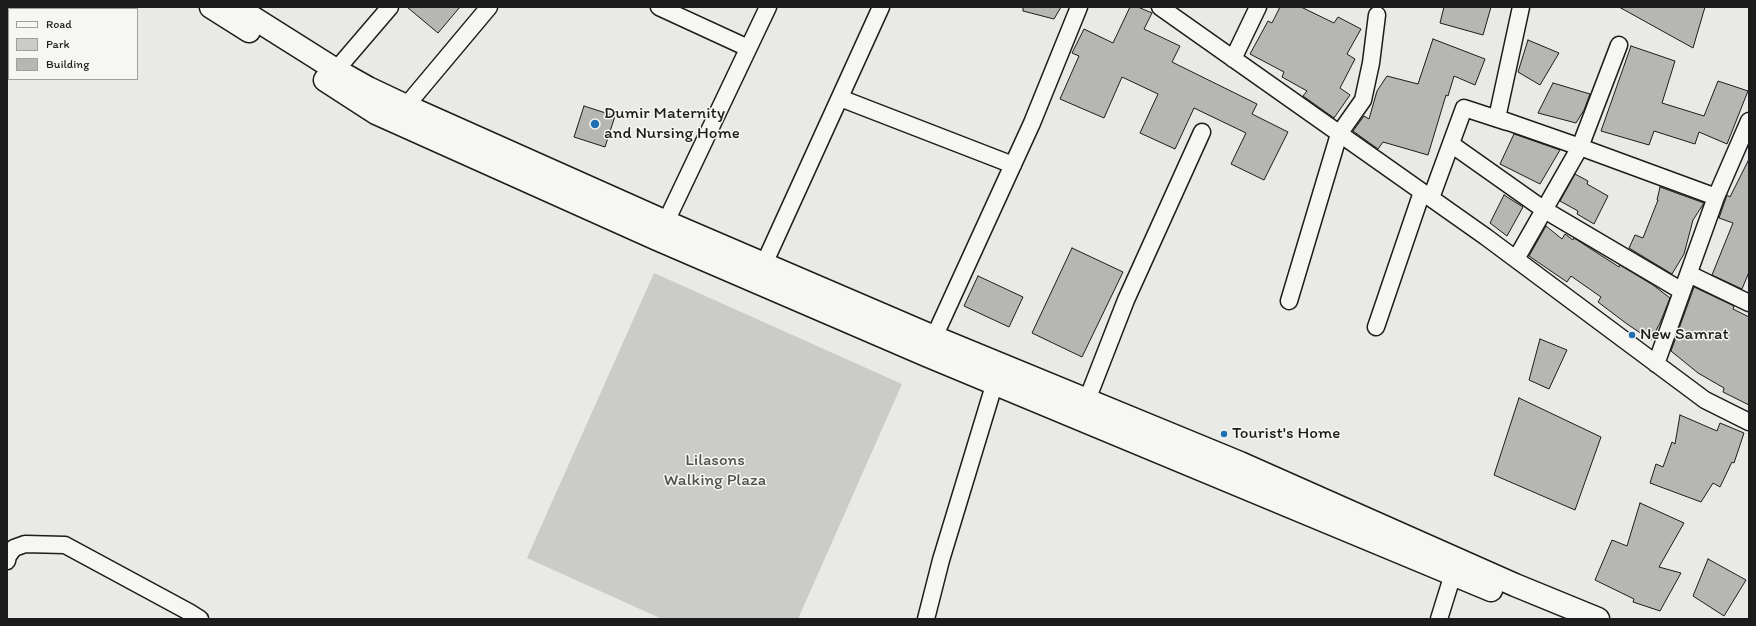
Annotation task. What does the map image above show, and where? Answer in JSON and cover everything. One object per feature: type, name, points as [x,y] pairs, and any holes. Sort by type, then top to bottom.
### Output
[{"type":"main road","points":[[211,7],[376,113],[662,230],[930,346],[1087,400],[1118,423]]},
{"type":"main road","points":[[236,7],[336,70],[368,88],[662,230],[764,264],[930,346],[995,382],[1118,423],[1316,507],[1515,584],[1596,619]]},
{"type":"main road","points":[[1316,507],[1454,574],[1558,619]]},
{"type":"street","points":[[336,70],[390,7]]},
{"type":"street","points":[[406,106],[489,7]]},
{"type":"street","points":[[659,7],[748,48]]},
{"type":"street","points":[[662,230],[768,7]]},
{"type":"street","points":[[764,264],[881,7]]},
{"type":"street","points":[[930,346],[1013,164],[1079,7]]},
{"type":"street","points":[[1160,7],[1516,259],[1705,400],[1749,422]]},
{"type":"street","points":[[1233,59],[1258,7]]},
{"type":"street","points":[[1507,122],[1497,118],[1521,7]]},
{"type":"street","points":[[1289,301],[1339,134],[1363,100],[1371,63],[1377,15]]},
{"type":"street","points":[[1516,259],[1543,209],[1580,147],[1619,45]]},
{"type":"street","points":[[840,98],[1013,164]]},
{"type":"street","points":[[1376,327],[1427,195],[1451,144],[1464,108],[1580,147],[1716,197]]},
{"type":"street","points":[[1656,364],[1716,197],[1749,121]]},
{"type":"street","points":[[1087,400],[1126,300],[1202,132]]},
{"type":"street","points":[[1451,144],[1543,209],[1682,291]]},
{"type":"street","points":[[1688,274],[1749,303]]},
{"type":"street","points":[[926,619],[941,560],[995,382]]},
{"type":"street","points":[[9,550],[25,544],[65,545],[190,612],[200,619]]},
{"type":"street","points":[[1439,619],[1454,574]]},
{"type":"green space","name":"Lilasons Walking Plaza","points":[[654,273],[902,384],[798,619],[662,619],[527,558]]},
{"type":"building","points":[[407,7],[460,7],[438,33]]},
{"type":"building","points":[[1023,7],[1061,7],[1054,19],[1023,11]]},
{"type":"building","points":[[1130,7],[1138,7],[1152,13],[1144,29],[1180,46],[1172,62],[1257,104],[1252,114],[1288,132],[1264,180],[1231,164],[1246,133],[1194,108],[1175,149],[1140,133],[1158,94],[1122,77],[1104,118],[1060,99],[1079,56],[1072,53],[1084,29],[1113,43]]},
{"type":"building","points":[[1280,7],[1301,7],[1334,23],[1338,17],[1361,29],[1347,54],[1355,59],[1340,88],[1350,95],[1334,118],[1303,96],[1307,91],[1282,77],[1284,72],[1250,54],[1268,21],[1272,23]]},
{"type":"building","points":[[1444,7],[1491,7],[1483,35],[1440,23]]},
{"type":"building","points":[[1619,7],[1705,7],[1693,48]]},
{"type":"building","points":[[1433,39],[1485,59],[1475,85],[1454,76],[1448,96],[1446,95],[1428,155],[1383,142],[1378,149],[1353,131],[1364,116],[1369,119],[1377,91],[1387,76],[1418,84]]},
{"type":"building","points":[[1528,40],[1559,53],[1540,85],[1518,72]]},
{"type":"building","points":[[1631,46],[1675,61],[1662,103],[1704,116],[1718,81],[1748,91],[1727,144],[1699,132],[1695,144],[1654,131],[1649,145],[1601,131]]},
{"type":"building","points":[[1553,83],[1590,94],[1584,110],[1576,123],[1538,113]]},
{"type":"building","points":[[584,106],[615,116],[605,147],[574,137]]},
{"type":"building","points":[[1514,134],[1560,150],[1540,184],[1500,164]]},
{"type":"building","points":[[1749,159],[1749,272],[1742,289],[1712,275],[1733,223],[1719,218],[1727,195],[1730,197]]},
{"type":"building","points":[[1575,174],[1588,181],[1587,184],[1608,196],[1594,224],[1577,214],[1578,211],[1560,201]]},
{"type":"building","points":[[1660,187],[1704,203],[1693,220],[1684,254],[1672,274],[1629,248],[1635,235],[1643,238],[1658,200]]},
{"type":"building","points":[[1504,195],[1523,207],[1507,236],[1490,223]]},
{"type":"building","points":[[1546,226],[1562,239],[1565,234],[1573,240],[1574,238],[1619,267],[1620,265],[1653,285],[1670,298],[1651,340],[1598,302],[1601,297],[1571,276],[1567,282],[1529,256]]},
{"type":"building","points":[[1072,248],[1123,272],[1082,357],[1032,333]]},
{"type":"building","points":[[978,276],[1023,297],[1009,327],[964,306]]},
{"type":"building","points":[[1694,287],[1734,306],[1733,309],[1749,317],[1749,405],[1723,392],[1724,388],[1698,373],[1671,351]]},
{"type":"building","points":[[1540,339],[1567,350],[1549,389],[1529,380]]},
{"type":"building","points":[[1519,398],[1601,437],[1575,510],[1494,475]]},
{"type":"building","points":[[1680,415],[1717,431],[1720,423],[1744,433],[1734,463],[1732,462],[1720,487],[1713,483],[1701,502],[1650,483],[1656,464],[1663,467],[1672,442],[1675,444]]},
{"type":"building","points":[[1640,503],[1684,523],[1659,567],[1681,573],[1660,611],[1633,602],[1634,599],[1595,580],[1612,540],[1627,546]]},
{"type":"building","points":[[1708,559],[1746,580],[1724,616],[1693,596]]},
{"type":"place","name":"Dumir Maternity and Nursing Home","points":[[595,124]]},
{"type":"place","name":"New Samrat","points":[[1632,335]]},
{"type":"place","name":"Tourist's Home","points":[[1224,434]]}]
